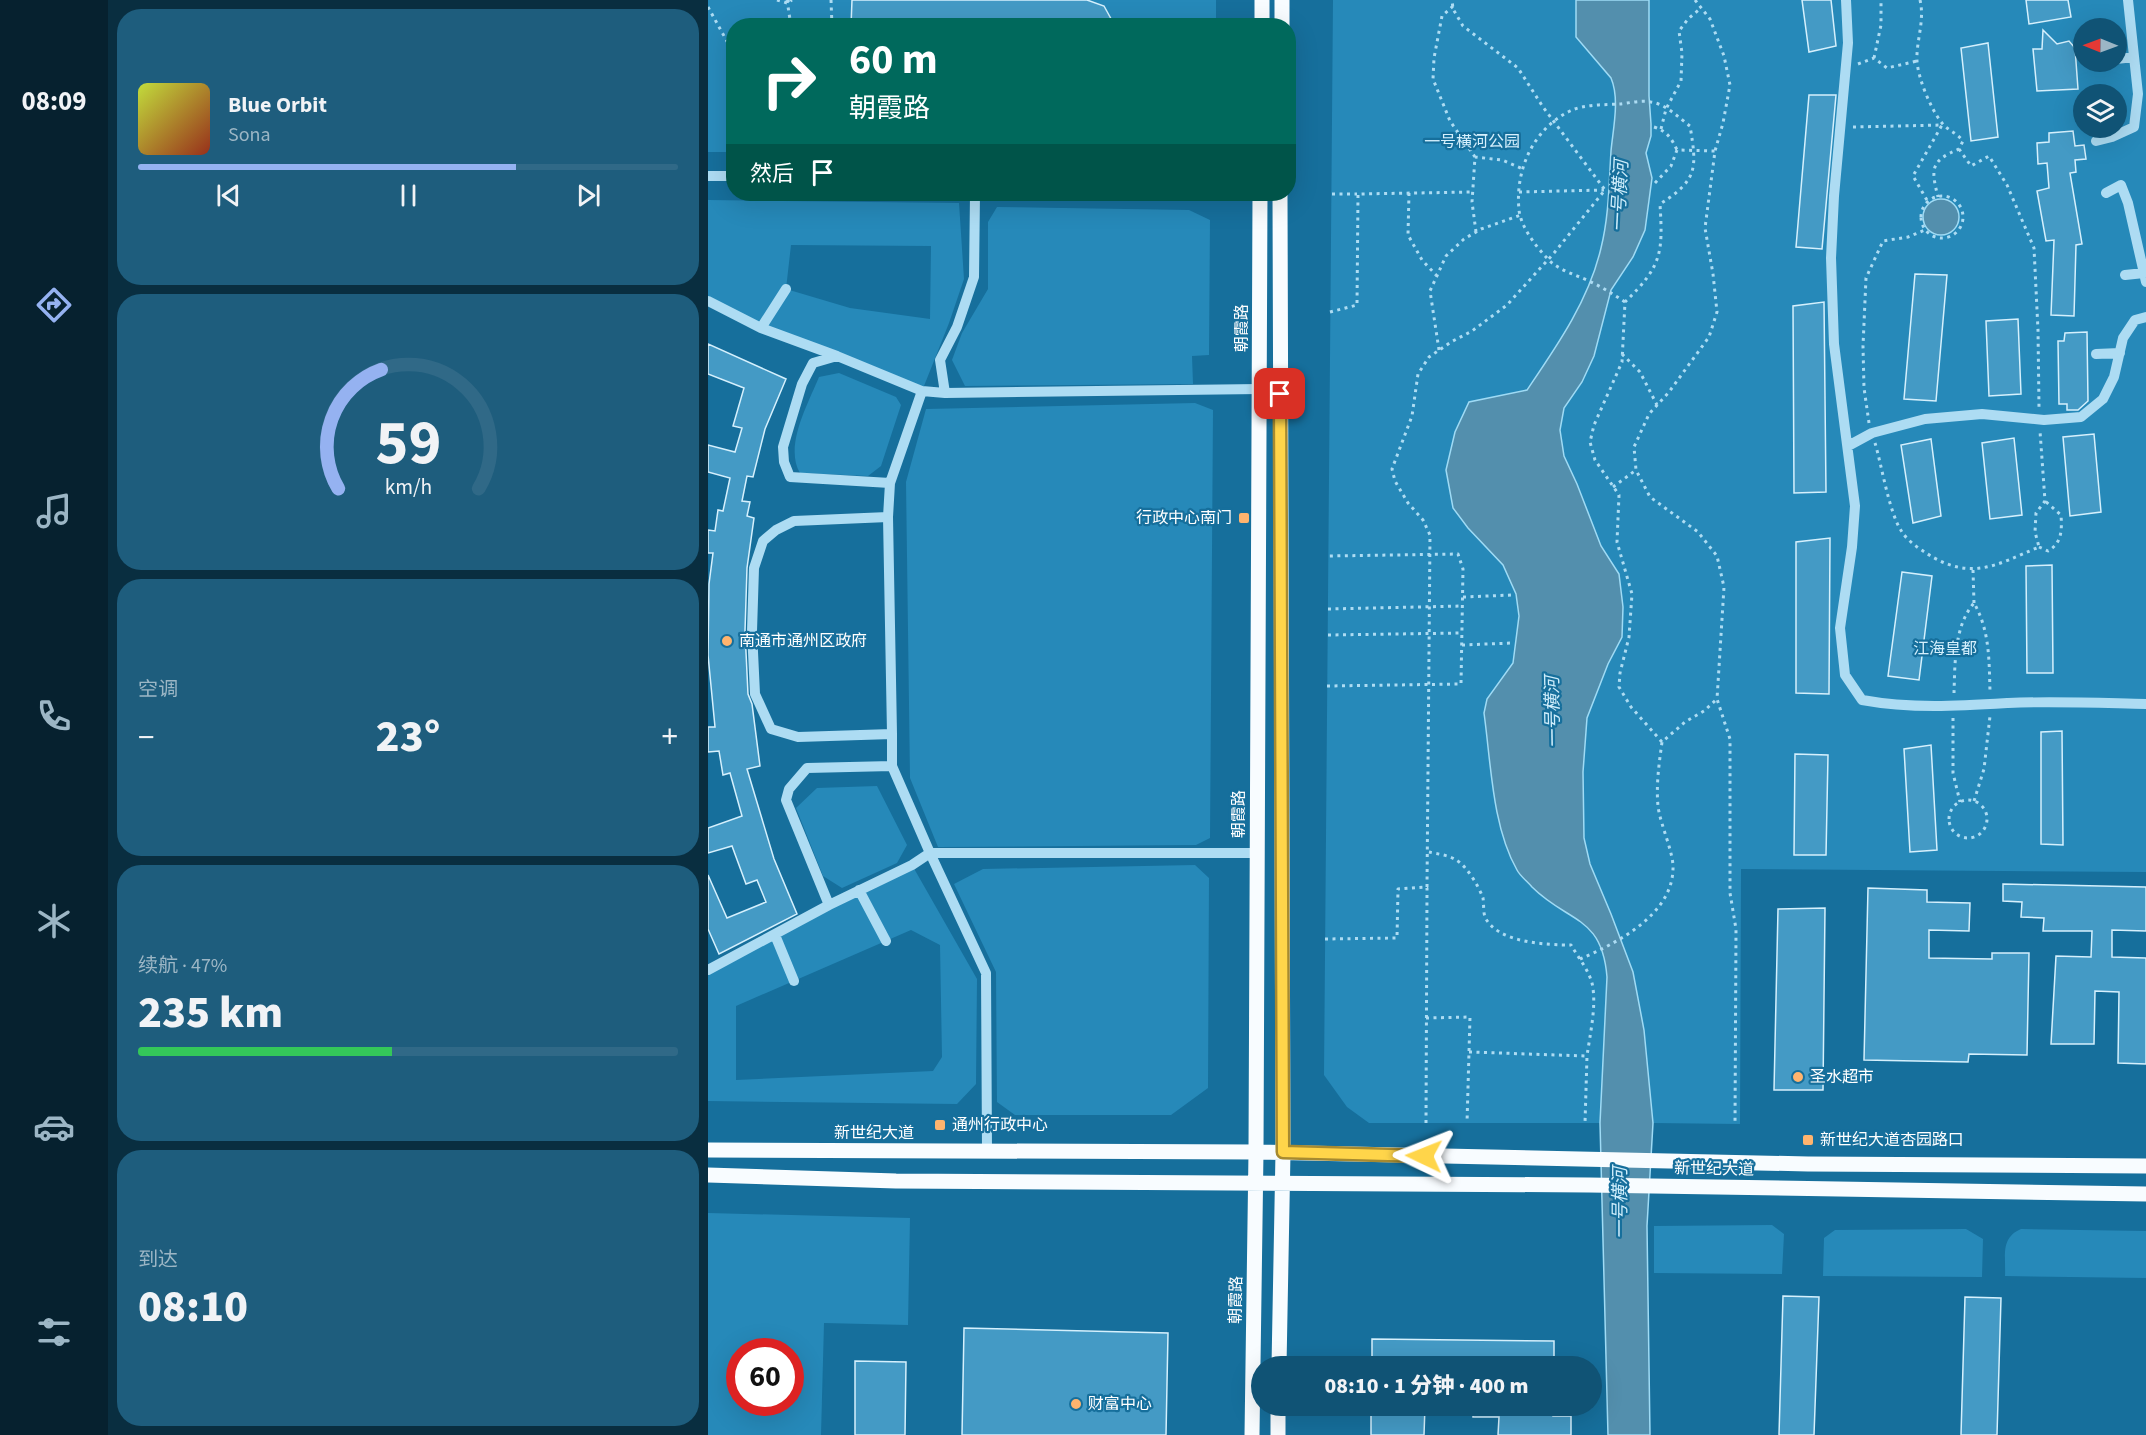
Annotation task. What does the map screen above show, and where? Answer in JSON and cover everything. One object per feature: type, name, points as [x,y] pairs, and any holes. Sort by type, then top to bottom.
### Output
[{"type":"main road","points":[[1262,0],[1262,18]]},
{"type":"main road","points":[[1282,0],[1282,18]]},
{"type":"main road","name":"朝霞路","points":[[1252,1435],[1256,1152],[1260,201]]},
{"type":"main road","points":[[1279,1356],[1283,1152],[1280,201]]},
{"type":"main road","name":"新世纪大道","points":[[708,1150],[1283,1152],[1808,1164],[2146,1166]]},
{"type":"main road","points":[[708,1175],[896,1181],[1255,1182]]},
{"type":"main road","name":"新世纪大道","points":[[1255,1182],[2146,1194]]},
{"type":"main road","points":[[1278,1416],[1278,1435]]},
{"type":"street","points":[[1846,0],[1848,43],[1831,258],[1834,344],[1855,506],[1852,547],[1840,628],[1845,675],[1862,700],[1895,706],[2146,704]]},
{"type":"street","points":[[2096,141],[2134,127],[2138,94],[2128,0]]},
{"type":"street","points":[[2127,58],[2134,57]]},
{"type":"street","points":[[708,176],[726,176]]},
{"type":"street","points":[[2106,193],[2121,184],[2128,203],[2145,277],[2125,275]]},
{"type":"street","points":[[945,393],[940,360],[957,327],[974,277],[975,201]]},
{"type":"street","points":[[761,328],[786,289]]},
{"type":"street","points":[[708,301],[761,328],[922,391],[945,393],[1260,389]]},
{"type":"street","points":[[1848,446],[1872,433],[1925,419],[1982,414],[2038,420],[2081,417],[2103,399],[2115,377],[2123,338],[2135,320],[2146,317]]},
{"type":"street","points":[[2096,354],[2120,352]]},
{"type":"street","points":[[837,356],[813,363],[802,384],[783,447],[787,470],[790,477],[890,483]]},
{"type":"street","points":[[922,391],[890,483],[888,516],[892,766],[986,973],[987,1150]]},
{"type":"street","points":[[888,516],[794,521],[776,530],[763,542],[754,568],[752,631],[755,694],[771,729],[798,737],[892,734]]},
{"type":"street","points":[[830,905],[786,800],[789,789],[807,768],[892,766]]},
{"type":"street","points":[[708,970],[930,854],[1257,853]]},
{"type":"street","points":[[859,890],[886,941]]},
{"type":"street","points":[[775,935],[794,981]]},
{"type":"path","points":[[777,0],[789,1],[790,18]]},
{"type":"path","points":[[831,0],[832,18]]},
{"type":"path","points":[[1452,0],[1453,9],[1463,26],[1518,68],[1553,122],[1605,190]]},
{"type":"path","points":[[1695,0],[1710,19],[1724,56],[1730,85],[1715,151],[1706,228],[1716,312],[1709,337],[1670,392],[1649,414],[1634,447],[1636,470],[1650,497],[1698,532],[1717,556],[1724,587],[1717,699],[1730,738],[1730,893],[1736,929],[1735,1124]]},
{"type":"path","points":[[1874,58],[1881,25],[1881,0]]},
{"type":"path","points":[[1920,0],[1922,10],[1917,61],[1921,81],[1942,125]]},
{"type":"path","points":[[1453,6],[1442,16],[1434,58],[1433,79],[1450,121],[1475,157],[1473,192],[1476,232]]},
{"type":"path","points":[[708,7],[726,38]]},
{"type":"path","points":[[1661,129],[1666,109],[1681,81],[1682,53],[1679,31],[1701,8]]},
{"type":"path","points":[[1846,68],[1874,58]]},
{"type":"path","points":[[1874,58],[1887,68],[1917,61]]},
{"type":"path","points":[[1625,302],[1548,260],[1533,242],[1521,215],[1519,192],[1526,156],[1541,132],[1553,122],[1572,110],[1652,102],[1690,126],[1694,151],[1692,174],[1680,191],[1660,204],[1661,246],[1656,263],[1645,282],[1625,302],[1622,362],[1594,425],[1590,442],[1595,460],[1619,495],[1617,542],[1632,594],[1629,637],[1619,687],[1631,707],[1662,742]]},
{"type":"path","points":[[1928,202],[1913,176],[1942,125]]},
{"type":"path","points":[[1841,127],[1942,125],[1956,132],[1963,141],[1959,149],[1946,154],[1935,164],[1932,176],[1938,197]]},
{"type":"path","points":[[1654,127],[1661,129],[1672,138],[1677,150],[1671,166],[1655,183]]},
{"type":"path","points":[[1959,149],[1971,166],[1989,156],[2007,185],[2034,248],[2038,330],[2038,420],[2045,501],[2036,513],[2035,532],[2039,547]]},
{"type":"path","points":[[1677,150],[1715,151]]},
{"type":"path","points":[[1475,157],[1502,160],[1523,169]]},
{"type":"path","points":[[1519,192],[1605,190]]},
{"type":"path","points":[[1426,1123],[1430,535],[1423,520],[1408,503],[1395,481],[1392,469],[1412,416],[1418,374],[1429,357],[1472,331],[1507,305],[1548,260],[1605,190]]},
{"type":"path","points":[[1332,194],[1473,192]]},
{"type":"path","points":[[1409,193],[1408,235],[1422,260],[1436,275]]},
{"type":"path","points":[[1330,312],[1357,305],[1358,194]]},
{"type":"path","points":[[1938,197],[1947,197],[1955,201],[1960,207],[1962,221],[1957,232],[1947,238],[1937,238],[1925,230],[1921,214],[1928,202],[1938,197]]},
{"type":"path","points":[[1439,350],[1430,291],[1446,256],[1476,232],[1521,215]]},
{"type":"path","points":[[1925,230],[1908,237],[1883,241],[1866,279],[1863,346],[1864,388],[1868,419],[1891,503],[1902,532],[1919,549],[1957,569],[1973,570],[1989,567],[2039,547],[2048,551],[2056,546],[2062,532],[2061,515],[2045,501]]},
{"type":"path","points":[[1622,354],[1640,372],[1658,405]]},
{"type":"path","points":[[1613,487],[1636,470]]},
{"type":"path","points":[[1327,686],[1461,684],[1463,597],[1463,569],[1458,554],[1328,556]]},
{"type":"path","points":[[1973,570],[1974,603]]},
{"type":"path","points":[[1463,597],[1512,595]]},
{"type":"path","points":[[1328,609],[1462,606]]},
{"type":"path","points":[[1328,635],[1462,633]]},
{"type":"path","points":[[1462,645],[1512,643]]},
{"type":"path","points":[[1580,959],[1641,926],[1670,890],[1674,867],[1658,807],[1657,773],[1662,742],[1717,699]]},
{"type":"path","points":[[1974,801],[1984,808],[1987,821],[1982,832],[1964,837],[1953,830],[1951,811],[1960,802],[1974,801]]},
{"type":"path","points":[[1428,852],[1456,860],[1468,873],[1482,897],[1486,917],[1496,928],[1519,940],[1544,945],[1571,945],[1580,959],[1592,984],[1593,1022],[1587,1056],[1585,1123]]},
{"type":"path","points":[[1325,939],[1397,938],[1398,889],[1427,887]]},
{"type":"path","points":[[1426,1018],[1470,1017],[1467,1123]]},
{"type":"path","points":[[1469,1052],[1587,1056]]},
{"type":"green space","points":[[708,0],[1216,0],[1216,18],[726,18],[726,152],[708,152]]},
{"type":"green space","name":"一号横河公园","points":[[1333,0],[1576,0],[1576,37],[1611,78],[1614,87],[1615,114],[1606,224],[1596,268],[1589,286],[1571,322],[1527,390],[1469,402],[1468,528],[1503,564],[1509,574],[1516,599],[1518,639],[1512,665],[1503,679],[1544,898],[1588,928],[1601,948],[1605,961],[1607,977],[1600,1123],[1369,1123],[1347,1107],[1324,1075]]},
{"type":"green space","name":"江海皇都","points":[[1649,0],[2146,0],[2146,872],[1741,869],[1740,1124],[1653,1123],[1644,1030],[1633,972],[1590,864],[1584,838],[1583,772],[1587,718],[1608,664],[1622,637],[1619,574],[1601,546],[1564,456],[1560,430],[1564,408],[1582,382],[1594,356],[1611,290],[1633,257],[1645,230],[1652,178],[1646,153],[1651,136]]},
{"type":"green space","points":[[708,200],[959,203],[964,279],[922,391],[708,301]],"holes":[[[791,245],[931,246],[930,319],[850,308],[786,289]]]},
{"type":"green space","points":[[997,207],[1189,210],[1210,220],[1209,355],[1192,356],[1193,384],[965,386],[952,360],[962,333],[988,289],[988,222]]},
{"type":"green space","points":[[839,373],[896,397],[901,405],[881,466],[868,476],[800,473],[795,450],[799,425],[804,412],[819,377]]},
{"type":"green space","points":[[1195,403],[1213,410],[1210,838],[1196,845],[938,847],[910,778],[906,482],[926,409]]},
{"type":"green space","points":[[877,786],[907,845],[897,863],[842,888],[823,876],[796,808],[817,788]]},
{"type":"green space","points":[[912,865],[977,979],[976,1084],[957,1104],[708,1101],[708,969]],"holes":[[[911,930],[940,945],[942,1057],[933,1071],[736,1080],[736,1006]]]},
{"type":"green space","points":[[1195,865],[1209,878],[1208,1088],[1171,1115],[1015,1115],[997,1102],[996,972],[954,884],[983,869]]},
{"type":"green space","points":[[708,1213],[910,1218],[908,1325],[824,1323],[821,1435],[708,1435]]},
{"type":"green space","points":[[1772,1225],[1784,1234],[1782,1274],[1654,1273],[1654,1226]]},
{"type":"green space","points":[[1966,1229],[1983,1239],[1982,1277],[1823,1276],[1824,1238],[1835,1230]]},
{"type":"green space","points":[[2021,1229],[2146,1231],[2146,1278],[2005,1276],[2005,1248],[2010,1237]]},
{"type":"water","name":"一号横河","points":[[1576,0],[1649,0],[1651,136],[1646,153],[1652,178],[1645,230],[1633,257],[1611,290],[1594,356],[1582,382],[1564,408],[1560,430],[1564,456],[1601,546],[1619,574],[1623,607],[1622,637],[1608,664],[1587,718],[1583,772],[1584,838],[1590,864],[1633,972],[1644,1030],[1653,1123],[1647,1226],[1650,1435],[1608,1435],[1600,1123],[1607,977],[1604,957],[1591,931],[1545,899],[1520,874],[1502,834],[1494,794],[1484,713],[1487,699],[1513,663],[1519,616],[1516,594],[1503,565],[1468,528],[1453,508],[1446,470],[1455,432],[1469,402],[1527,390],[1571,322],[1596,267],[1607,212],[1615,95],[1611,78],[1576,37]]},
{"type":"water","points":[[1941,199],[1954,204],[1959,217],[1954,230],[1941,235],[1928,230],[1923,217],[1928,204]]},
{"type":"building","points":[[852,0],[1087,0],[1104,6],[1111,18],[851,18]]},
{"type":"building","points":[[1802,0],[1831,0],[1836,46],[1809,52]]},
{"type":"building","points":[[2026,0],[2068,0],[2071,17],[2029,24]]},
{"type":"building","points":[[2043,30],[2057,44],[2069,41],[2073,46],[2073,72],[2077,72],[2078,84],[2073,84],[2073,89],[2037,91],[2033,49],[2042,49]]},
{"type":"building","points":[[1988,43],[1998,137],[1971,141],[1961,48]]},
{"type":"building","points":[[1809,95],[1836,95],[1822,249],[1796,247]]},
{"type":"building","points":[[2073,131],[2075,146],[2084,145],[2086,159],[2075,160],[2076,172],[2070,173],[2082,244],[2076,245],[2074,316],[2051,315],[2054,240],[2046,241],[2037,191],[2049,188],[2047,163],[2038,164],[2037,143],[2049,142],[2049,133]]},
{"type":"building","points":[[1915,274],[1947,275],[1936,401],[1904,399]]},
{"type":"building","points":[[1824,302],[1826,492],[1794,493],[1793,306]]},
{"type":"building","points":[[2018,319],[2021,394],[1989,396],[1986,321]]},
{"type":"building","points":[[2087,332],[2088,401],[2078,410],[2067,410],[2067,404],[2059,404],[2058,341],[2064,341],[2065,333]]},
{"type":"building","name":"南通市通州区政府","points":[[708,344],[786,379],[765,429],[753,477],[747,476],[742,501],[750,502],[747,516],[754,518],[747,568],[745,631],[748,694],[752,704],[760,766],[747,769],[774,859],[797,914],[719,954],[708,929],[708,875],[727,918],[766,902],[757,880],[746,884],[732,846],[708,853],[708,828],[742,816],[730,773],[723,775],[719,751],[708,752],[708,727],[715,727],[708,655],[709,584],[713,553],[708,553],[708,530],[715,531],[718,510],[723,511],[730,478],[708,472],[708,445],[735,452],[742,428],[733,426],[744,388],[708,374]]},
{"type":"building","points":[[2094,434],[2101,512],[2070,516],[2063,437]]},
{"type":"building","points":[[2014,438],[2022,515],[1990,519],[1982,443]]},
{"type":"building","points":[[1931,439],[1941,516],[1913,523],[1901,445]]},
{"type":"building","points":[[1830,538],[1829,694],[1796,693],[1796,542]]},
{"type":"building","points":[[2052,565],[2053,673],[2027,673],[2026,566]]},
{"type":"building","points":[[1902,572],[1932,576],[1919,680],[1888,676]]},
{"type":"building","points":[[2062,731],[2063,845],[2041,844],[2041,732]]},
{"type":"building","points":[[1931,745],[1937,850],[1910,852],[1904,749]]},
{"type":"building","points":[[1795,754],[1828,755],[1826,855],[1794,855]]},
{"type":"building","points":[[2003,884],[2146,887],[2146,931],[2112,930],[2112,957],[2146,958],[2146,1064],[2118,1063],[2119,992],[2095,991],[2094,1044],[2051,1044],[2056,956],[2091,957],[2092,931],[2043,931],[2044,918],[2021,917],[2022,902],[2003,901]]},
{"type":"building","points":[[1868,888],[1927,890],[1927,902],[1970,903],[1969,931],[1929,930],[1929,958],[1992,959],[1992,953],[2029,953],[2027,1055],[1969,1054],[1968,1062],[1864,1060]]},
{"type":"building","points":[[1825,908],[1823,1090],[1774,1090],[1778,909]]},
{"type":"building","points":[[1783,1296],[1819,1297],[1814,1435],[1779,1435]]},
{"type":"building","points":[[1965,1297],[2001,1298],[1997,1435],[1961,1435]]},
{"type":"building","points":[[964,1328],[1168,1333],[1166,1435],[962,1435]]},
{"type":"building","points":[[1372,1339],[1554,1341],[1554,1356],[1372,1356]]},
{"type":"building","points":[[855,1361],[906,1362],[905,1435],[855,1435]]},
{"type":"building","points":[[1371,1416],[1425,1416],[1424,1435],[1371,1435]]},
{"type":"building","points":[[1571,1416],[1571,1435],[1498,1435],[1499,1417],[1473,1417]]},
{"type":"place","name":"行政中心南门","points":[[1244,518]]},
{"type":"place","name":"南通市通州区政府","points":[[727,641]]},
{"type":"place","name":"圣水超市","points":[[1798,1077]]},
{"type":"place","name":"通州行政中心","points":[[940,1125]]},
{"type":"place","name":"新世纪大道杏园路口","points":[[1808,1140]]},
{"type":"place","name":"财富中心","points":[[1076,1404]]},
{"type":"route","points":[[1280,394],[1283,1152],[1424,1156]]}]
